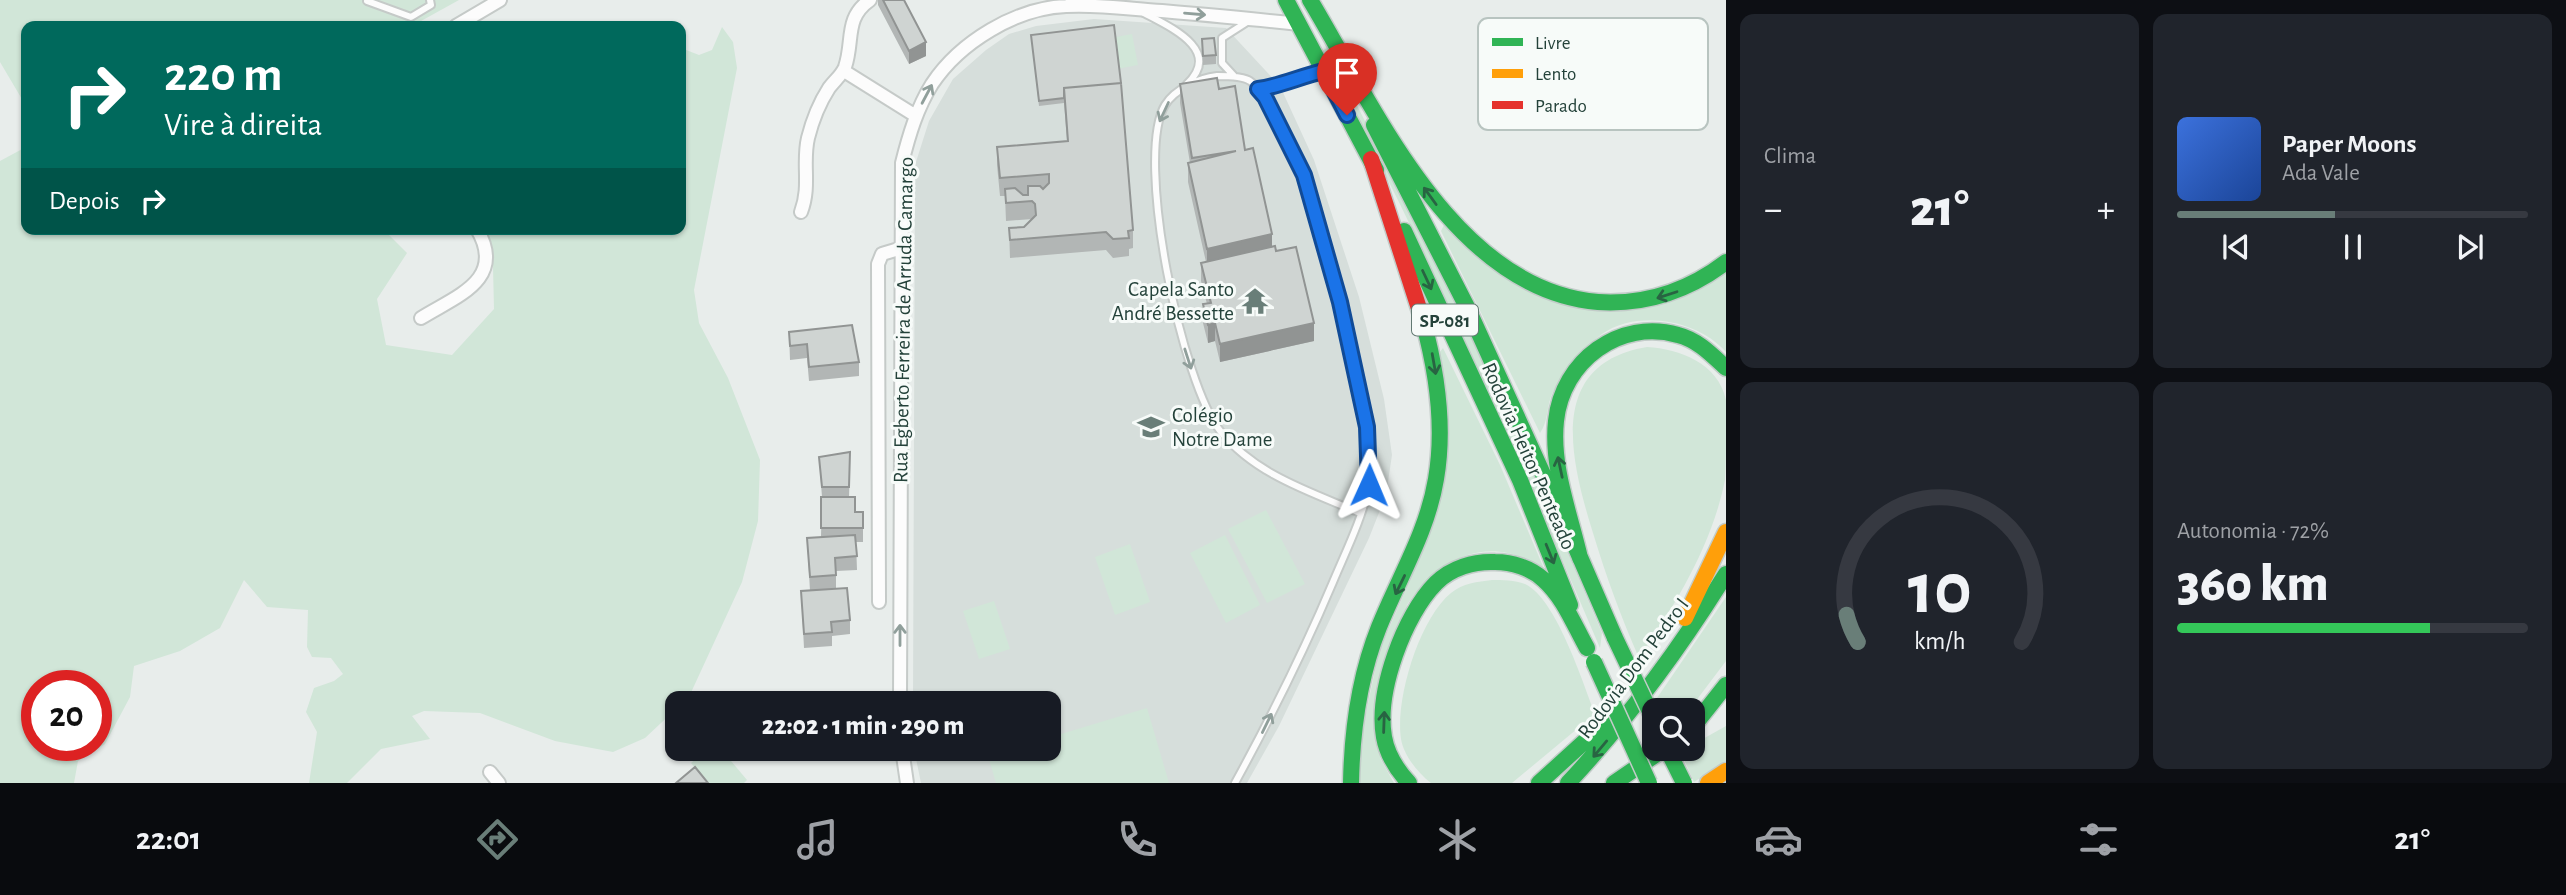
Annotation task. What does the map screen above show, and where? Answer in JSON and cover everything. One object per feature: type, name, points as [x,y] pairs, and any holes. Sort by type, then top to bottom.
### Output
[{"type":"main road","name":"Rodovia Heitor Penteado","points":[[1286,0],[1371,159],[1520,480],[1591,655],[1648,783]]},
{"type":"main road","name":"Rodovia Heitor Penteado","points":[[1310,0],[1429,229],[1530,441],[1644,698]]},
{"type":"main road","points":[[1310,0],[1424,189],[1465,240],[1508,275],[1530,286],[1578,301],[1631,303],[1677,292],[1726,262]]},
{"type":"main road","points":[[1351,783],[1358,698],[1379,628],[1426,524],[1433,497],[1439,443],[1433,360],[1418,300],[1371,159]]},
{"type":"main road","points":[[1580,558],[1557,453],[1556,432],[1558,405],[1580,363],[1599,345],[1616,336],[1651,330],[1672,332],[1695,340],[1716,355],[1726,368]]},
{"type":"main road","points":[[1662,665],[1726,531]]},
{"type":"main road","points":[[1409,783],[1399,773],[1389,754],[1382,731],[1385,700],[1393,666],[1410,621],[1436,583],[1454,571],[1477,563],[1495,562],[1523,568],[1545,582],[1591,655]]},
{"type":"main road","name":"Rodovia Dom Pedro I","points":[[1569,783],[1604,745],[1662,665],[1690,632],[1726,574]]},
{"type":"main road","points":[[1539,783],[1652,680]]},
{"type":"main road","points":[[1705,712],[1726,685]]},
{"type":"main road","points":[[1705,722],[1726,712]]},
{"type":"main road","points":[[1614,783],[1647,761]]},
{"type":"main road","points":[[1648,783],[1665,761]]},
{"type":"main road","points":[[1672,761],[1684,783]]},
{"type":"main road","points":[[1708,783],[1726,771]]},
{"type":"street","points":[[464,21],[500,0]]},
{"type":"street","points":[[801,212],[808,187],[806,153],[809,135],[829,88],[844,71],[852,20],[870,0]]},
{"type":"street","name":"Rua Egberto Ferreira de Arruda Camargo","points":[[900,691],[902,163],[916,116],[932,84],[949,62],[999,26],[1031,12],[1064,6],[1136,9],[1299,24]]},
{"type":"street","points":[[844,71],[916,116]]},
{"type":"street","points":[[421,318],[481,280],[486,267],[484,241],[480,235]]},
{"type":"street","points":[[879,602],[878,264],[882,254],[902,248]]},
{"type":"street","points":[[904,761],[907,783]]},
{"type":"street","points":[[490,772],[499,783]]},
{"type":"lane","points":[[367,1],[411,17],[431,5],[430,0]]},
{"type":"lane","points":[[1136,9],[1177,31],[1190,40],[1197,51],[1199,64],[1195,76],[1166,104],[1157,128],[1154,154],[1170,292],[1180,335],[1203,403],[1218,429],[1239,453],[1261,468],[1360,513]]},
{"type":"lane","points":[[1235,783],[1312,632],[1360,513],[1369,485],[1370,458],[1367,427],[1340,302],[1304,175],[1265,97],[1250,81],[1227,72],[1222,63],[1222,38],[1252,19]]},
{"type":"lane","points":[[1258,89],[1280,86],[1295,78],[1324,71]]},
{"type":"lane","points":[[1183,88],[1202,79],[1235,77]]},
{"type":"shaded area","name":"Colégio Notre Dame","points":[[1094,19],[1226,28],[1280,86],[1314,160],[1359,297],[1384,399],[1392,455],[1386,495],[1369,538],[1279,726],[1247,783],[921,783],[916,761],[1061,761],[1061,691],[913,691],[915,165],[929,121],[953,79],[1009,34],[1036,26]]},
{"type":"green space","points":[[0,0],[459,0],[421,21],[21,21],[21,98],[0,62]]},
{"type":"green space","points":[[722,27],[733,42],[737,68],[694,290],[699,323],[728,378],[760,460],[758,521],[742,582],[692,691],[665,691],[665,719],[645,738],[613,752],[555,741],[480,713],[424,711],[412,716],[430,739],[381,749],[347,783],[309,783],[317,732],[306,712],[314,688],[334,681],[343,674],[331,658],[312,657],[307,647],[308,610],[267,607],[244,580],[220,628],[180,651],[134,666],[130,697],[112,731],[112,670],[21,670],[21,761],[78,761],[74,783],[0,783],[0,161],[21,150],[21,235],[389,235],[407,253],[377,299],[386,345],[452,355],[494,309],[493,267],[487,235],[686,235],[686,50],[699,55],[712,50]]},
{"type":"green space","points":[[1132,34],[1138,65],[1053,81],[1048,50]]},
{"type":"green space","points":[[1327,48],[1437,265],[1505,411],[1602,633],[1600,648],[1467,346],[1397,198],[1322,51]]},
{"type":"green space","points":[[1444,225],[1578,308],[1726,272],[1726,352],[1700,332],[1684,326],[1650,320],[1617,326],[1596,339],[1562,378],[1551,397],[1540,433],[1441,231]]},
{"type":"green space","points":[[1647,347],[1672,351],[1696,360],[1715,376],[1726,400],[1726,462],[1719,504],[1702,551],[1679,595],[1639,658],[1609,581],[1585,505],[1574,447],[1574,420],[1579,395],[1592,373],[1614,357]]},
{"type":"green space","points":[[1443,348],[1500,465],[1545,571],[1526,559],[1487,551],[1452,562],[1421,588],[1407,605],[1380,758],[1394,783],[1359,783],[1361,737],[1379,651],[1428,539],[1439,353]]},
{"type":"green space","points":[[1266,510],[1305,584],[1267,603],[1228,529]]},
{"type":"green space","points":[[1225,535],[1260,605],[1226,623],[1190,553]]},
{"type":"green space","points":[[1130,544],[1150,602],[1115,615],[1095,557]]},
{"type":"green space","points":[[1492,580],[1525,584],[1536,592],[1547,606],[1576,663],[1595,714],[1512,783],[1431,783],[1412,764],[1401,739],[1402,703],[1412,661],[1439,605],[1451,593],[1465,585]]},
{"type":"green space","points":[[1726,597],[1726,661],[1698,698],[1657,698]]},
{"type":"green space","points":[[994,601],[1010,649],[979,659],[963,611]]},
{"type":"green space","points":[[1147,708],[1169,783],[996,783],[989,761],[1061,761],[1061,734]]},
{"type":"green space","points":[[1726,726],[1726,761],[1694,782],[1685,761],[1705,761],[1705,738]]},
{"type":"green space","points":[[731,761],[747,780],[744,783],[708,783],[691,763]]},
{"type":"building","points":[[883,0],[904,0],[926,42],[909,51]]},
{"type":"building","points":[[1114,25],[1121,83],[1064,88],[1064,98],[1039,101],[1031,35]]},
{"type":"building","points":[[1214,38],[1216,55],[1203,56],[1202,39]]},
{"type":"building","points":[[1217,78],[1219,89],[1235,86],[1245,150],[1253,148],[1272,234],[1207,249],[1188,163],[1236,151],[1192,158],[1180,84]]},
{"type":"building","points":[[1121,83],[1133,230],[1128,231],[1129,238],[1113,239],[1106,232],[1010,240],[1009,228],[1024,227],[1036,215],[1035,204],[1032,201],[1006,203],[1005,189],[1015,188],[1023,195],[1028,195],[1028,186],[1040,186],[1043,189],[1049,183],[1049,174],[1000,178],[997,147],[1068,141],[1064,88]]},
{"type":"building","name":"Capela Santo André Bessette","points":[[1275,246],[1276,251],[1296,247],[1314,323],[1220,344],[1215,323],[1208,325],[1203,304],[1211,303],[1201,263]]},
{"type":"building","points":[[852,325],[859,362],[809,367],[807,344],[790,346],[789,332]]},
{"type":"building","points":[[850,452],[849,487],[822,487],[819,457]]},
{"type":"building","points":[[821,497],[855,497],[855,512],[863,512],[863,528],[821,528]]},
{"type":"building","points":[[855,535],[857,556],[835,558],[836,575],[810,577],[807,538]]},
{"type":"building","points":[[847,588],[850,620],[831,622],[832,632],[804,634],[801,591]]},
{"type":"building","points":[[695,767],[708,783],[676,783]]},
{"type":"traffic: fast","points":[[1286,0],[1376,170]]},
{"type":"traffic: fast","points":[[1310,0],[1392,141],[1425,188],[1461,230],[1502,265],[1547,290],[1598,302],[1616,302],[1666,294],[1697,281],[1726,262]]},
{"type":"traffic: fast","points":[[1374,125],[1468,309],[1562,516]]},
{"type":"traffic: fast","points":[[1404,231],[1520,480],[1570,605]]},
{"type":"traffic: fast","points":[[1351,783],[1355,724],[1366,665],[1379,627],[1426,518],[1436,479],[1440,420],[1432,360],[1423,321]]},
{"type":"traffic: fast","points":[[1580,558],[1562,490],[1555,438],[1561,399],[1569,380],[1582,363],[1615,339],[1656,331],[1692,340],[1726,368]]},
{"type":"traffic: fast","points":[[1576,548],[1615,638]]},
{"type":"traffic: fast","points":[[1409,783],[1387,750],[1384,737],[1384,698],[1388,677],[1403,634],[1424,597],[1442,578],[1463,566],[1479,563],[1495,562],[1521,566],[1544,580],[1557,595],[1587,648]]},
{"type":"traffic: fast","points":[[1568,783],[1612,734],[1652,682],[1726,574]]},
{"type":"traffic: fast","points":[[1615,638],[1644,698]]},
{"type":"traffic: fast","points":[[1594,662],[1649,783]]},
{"type":"traffic: fast","points":[[1705,712],[1726,685]]},
{"type":"traffic: fast","points":[[1539,783],[1617,712]]},
{"type":"traffic: fast","points":[[1614,783],[1646,761]]},
{"type":"traffic: fast","points":[[1673,761],[1684,783]]},
{"type":"traffic: slow","points":[[1685,618],[1726,532]]},
{"type":"traffic: slow","points":[[1708,783],[1726,771]]},
{"type":"traffic: jam","points":[[1371,159],[1423,321]]},
{"type":"place","name":"Capela Santo André Bessette","points":[[1255,301]]},
{"type":"place","name":"Colégio Notre Dame","points":[[1151,427]]},
{"type":"route","points":[[1347,115],[1324,71],[1295,78],[1280,86],[1258,89],[1265,97],[1304,175],[1340,302],[1367,427],[1369,485]]}]
